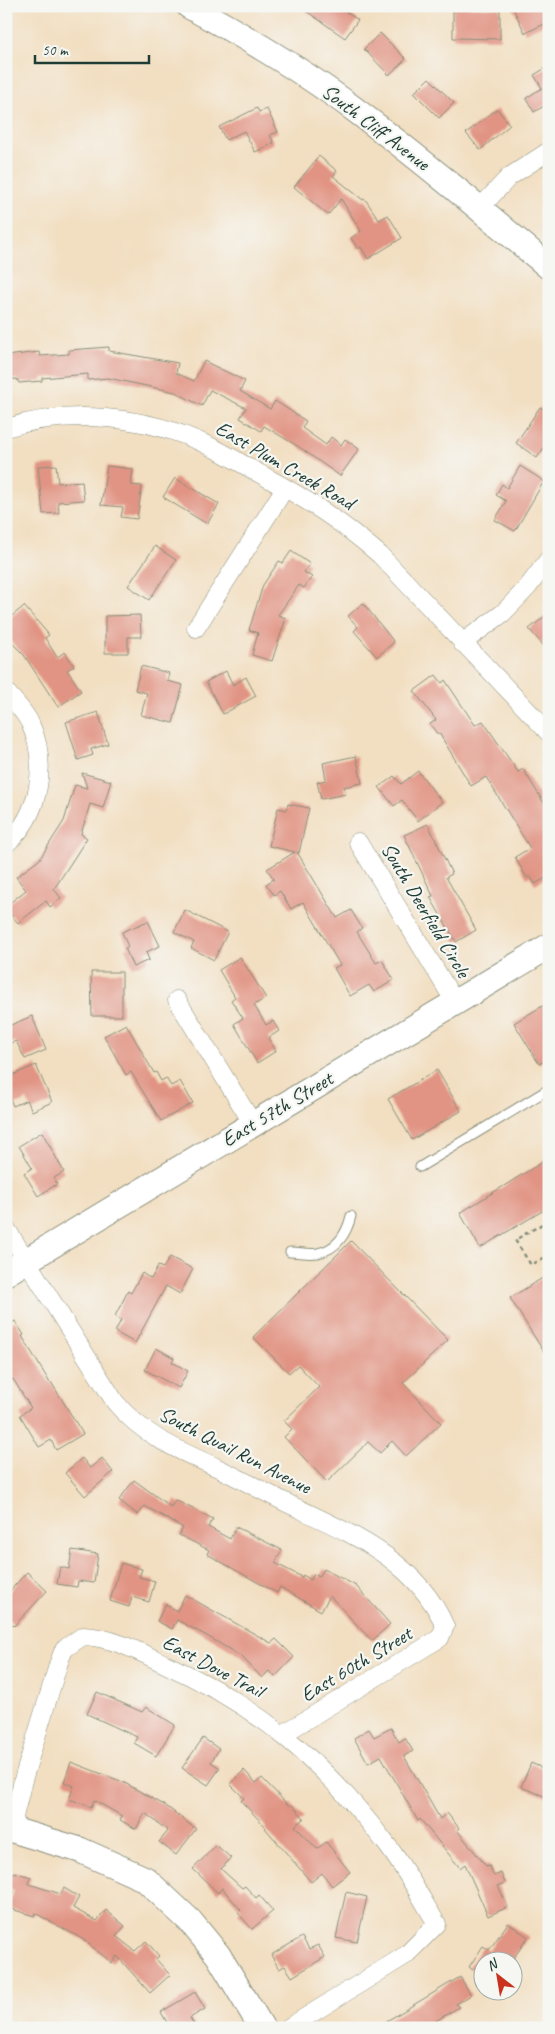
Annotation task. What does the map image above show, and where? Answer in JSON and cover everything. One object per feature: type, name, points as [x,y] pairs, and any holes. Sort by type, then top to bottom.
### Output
[{"type":"main road","name":"South Cliff Avenue","points":[[189,6],[255,42],[352,107],[431,168],[549,267]]},
{"type":"main road","name":"East 57th Street","points":[[16,1267],[549,946]]},
{"type":"main road","points":[[9,1828],[80,1850],[145,1879],[190,1921],[218,1955],[262,2028]]},
{"type":"street","points":[[479,209],[509,177],[549,151]]},
{"type":"street","name":"East Plum Creek Road","points":[[6,428],[35,421],[59,419],[124,420],[180,434],[207,444],[318,506],[350,529],[380,555],[549,733]]},
{"type":"street","points":[[196,628],[285,488]]},
{"type":"street","points":[[462,643],[503,613],[527,588],[549,559]]},
{"type":"street","points":[[6,692],[29,721],[40,750],[39,782],[32,809],[20,828],[6,844]]},
{"type":"street","name":"South Deerfield Circle","points":[[358,842],[455,1002]]},
{"type":"street","points":[[177,1000],[253,1124]]},
{"type":"street","name":"South Quail Run Avenue","points":[[6,1228],[16,1267],[126,1416],[144,1431],[171,1447],[342,1528],[387,1555],[411,1576],[429,1596],[445,1626]]},
{"type":"street","name":"East 60th Street","points":[[283,1734],[440,1638],[445,1626]]},
{"type":"street","name":"East Dove Trail","points":[[9,1828],[58,1662],[64,1649],[83,1636],[107,1640],[179,1670],[228,1696],[283,1734],[342,1789],[385,1842],[437,1924],[406,1955],[288,2028]]},
{"type":"lane","points":[[420,1167],[549,1089]]},
{"type":"lane","points":[[290,1252],[318,1253],[334,1245],[347,1232],[351,1216]]},
{"type":"path","points":[[549,1220],[515,1240],[531,1265],[549,1255]]},
{"type":"building","points":[[299,6],[338,6],[358,20],[345,38]]},
{"type":"building","points":[[453,6],[500,8],[500,39],[453,38]]},
{"type":"building","points":[[512,6],[549,6],[549,22],[525,33]]},
{"type":"building","points":[[380,33],[406,59],[389,75],[364,49]]},
{"type":"building","points":[[549,66],[549,103],[534,112],[526,98],[542,88],[534,75]]},
{"type":"building","points":[[429,78],[454,103],[439,118],[414,93]]},
{"type":"building","points":[[257,108],[259,112],[267,109],[278,132],[270,135],[274,143],[255,152],[244,131],[226,140],[219,127]]},
{"type":"building","points":[[497,109],[510,125],[480,150],[466,133]]},
{"type":"building","points":[[319,156],[337,171],[333,176],[363,200],[365,199],[379,220],[388,215],[402,238],[368,259],[361,247],[358,249],[351,238],[361,231],[341,199],[328,215],[294,187]]},
{"type":"building","points":[[109,347],[109,351],[178,363],[176,373],[194,381],[204,361],[245,381],[240,391],[270,409],[275,401],[306,421],[302,428],[326,445],[331,437],[341,445],[345,439],[359,449],[340,476],[299,447],[264,426],[261,431],[240,418],[246,408],[210,390],[202,406],[175,392],[108,378],[88,380],[88,374],[42,378],[42,381],[19,383],[17,379],[6,380],[6,356],[39,352],[40,356],[69,354],[69,350]]},
{"type":"building","points":[[540,407],[549,413],[549,440],[537,458],[516,443]]},
{"type":"building","points":[[56,465],[58,483],[82,481],[84,500],[58,502],[59,513],[43,514],[38,466]]},
{"type":"building","points":[[107,466],[133,469],[131,485],[142,486],[137,519],[121,517],[123,507],[101,505]]},
{"type":"building","points":[[520,466],[544,481],[515,531],[495,520],[506,501],[496,495],[502,484],[507,488]]},
{"type":"building","points":[[175,478],[219,504],[207,524],[163,497]]},
{"type":"building","points":[[155,546],[176,560],[149,600],[128,586]]},
{"type":"building","points":[[291,551],[310,564],[304,572],[312,577],[304,588],[299,585],[278,615],[286,618],[272,661],[252,655],[258,633],[249,630],[263,585],[279,561],[283,563]]},
{"type":"building","points":[[363,603],[394,642],[377,657],[354,631],[358,627],[348,616]]},
{"type":"building","points":[[24,606],[49,635],[45,638],[57,657],[65,652],[74,666],[67,670],[81,691],[58,707],[24,655],[6,637],[6,621]]},
{"type":"building","points":[[549,613],[549,652],[529,629]]},
{"type":"building","points":[[140,615],[141,637],[128,637],[128,653],[105,653],[105,616]]},
{"type":"building","points":[[141,666],[169,673],[167,681],[183,685],[173,723],[141,715],[147,693],[135,690]]},
{"type":"building","points":[[226,671],[233,685],[246,677],[256,696],[223,714],[206,682]]},
{"type":"building","points":[[436,675],[442,683],[445,680],[475,725],[483,721],[518,772],[523,769],[549,811],[549,876],[535,884],[530,876],[527,878],[515,857],[530,848],[486,777],[471,786],[439,733],[438,735],[430,724],[436,720],[414,691]]},
{"type":"building","points":[[98,712],[108,744],[91,749],[93,755],[78,760],[66,722]]},
{"type":"building","points":[[356,756],[362,783],[344,787],[346,794],[321,799],[317,782],[326,780],[323,763]]},
{"type":"building","points":[[418,771],[442,802],[418,821],[402,800],[394,806],[379,787],[394,776],[401,784]]},
{"type":"building","points":[[82,773],[111,781],[103,808],[90,804],[81,834],[87,838],[54,889],[61,898],[50,907],[46,901],[18,923],[6,909],[6,906],[26,890],[16,877],[39,860],[64,821],[75,785],[87,788]]},
{"type":"building","points":[[288,804],[309,808],[299,853],[297,852],[337,918],[351,910],[362,928],[357,932],[376,963],[382,960],[394,980],[374,992],[369,985],[350,996],[334,968],[340,965],[303,902],[291,909],[280,891],[274,895],[266,884],[274,879],[267,869],[295,852],[269,846],[278,808],[286,810]]},
{"type":"building","points":[[428,824],[452,874],[446,877],[476,930],[456,942],[430,897],[433,896],[404,835]]},
{"type":"building","points":[[185,910],[228,932],[214,960],[191,948],[194,942],[174,932]]},
{"type":"building","points":[[148,921],[160,946],[146,952],[149,960],[133,967],[125,948],[128,947],[122,932]]},
{"type":"building","points":[[240,957],[266,998],[254,1005],[266,1025],[273,1021],[279,1031],[268,1038],[276,1051],[257,1063],[234,1024],[243,1018],[231,1000],[235,997],[219,970]]},
{"type":"building","points":[[91,972],[122,972],[122,1016],[92,1016]]},
{"type":"building","points":[[549,1002],[549,1058],[539,1064],[514,1023]]},
{"type":"building","points":[[32,1016],[46,1050],[25,1059],[16,1041],[6,1045],[6,1027]]},
{"type":"building","points":[[126,1024],[154,1073],[156,1072],[161,1081],[166,1078],[171,1086],[180,1081],[193,1103],[161,1121],[131,1072],[126,1075],[104,1036]]},
{"type":"building","points":[[36,1065],[52,1102],[32,1111],[27,1100],[13,1106],[6,1089],[6,1078]]},
{"type":"building","points":[[437,1070],[461,1111],[412,1140],[388,1099]]},
{"type":"building","points":[[42,1132],[64,1172],[54,1178],[57,1184],[38,1196],[24,1173],[32,1168],[19,1146]]},
{"type":"building","points":[[549,1158],[549,1207],[480,1248],[460,1213]]},
{"type":"building","points":[[351,1241],[448,1340],[403,1383],[441,1423],[406,1456],[392,1441],[380,1453],[368,1442],[327,1482],[284,1437],[292,1429],[284,1421],[319,1387],[298,1365],[289,1373],[253,1337]]},
{"type":"building","points":[[170,1257],[193,1269],[180,1294],[166,1286],[135,1343],[115,1332],[121,1320],[115,1316],[128,1291],[131,1293],[142,1273],[151,1279],[158,1266],[163,1268]]},
{"type":"building","points":[[549,1274],[549,1360],[510,1298]]},
{"type":"building","points":[[15,1321],[50,1383],[83,1434],[56,1450],[51,1440],[39,1447],[20,1415],[31,1408],[13,1379],[6,1383],[6,1326]]},
{"type":"building","points":[[156,1348],[174,1358],[172,1362],[188,1371],[179,1388],[145,1370]]},
{"type":"building","points":[[82,1458],[90,1468],[102,1458],[113,1472],[85,1496],[65,1473]]},
{"type":"building","points":[[134,1480],[171,1507],[175,1500],[213,1519],[208,1527],[230,1539],[236,1527],[282,1550],[275,1563],[302,1577],[303,1575],[311,1580],[314,1574],[319,1577],[324,1569],[356,1586],[390,1624],[372,1641],[330,1596],[321,1611],[280,1587],[277,1593],[207,1554],[209,1550],[179,1535],[183,1528],[145,1506],[138,1515],[119,1500]]},
{"type":"building","points":[[72,1550],[98,1554],[94,1583],[78,1581],[77,1587],[57,1584],[60,1567],[69,1569]]},
{"type":"building","points":[[121,1563],[142,1569],[139,1577],[155,1581],[149,1602],[132,1597],[129,1607],[110,1601]]},
{"type":"building","points":[[27,1572],[47,1591],[14,1626],[6,1618],[6,1595]]},
{"type":"building","points":[[185,1595],[271,1643],[276,1639],[294,1657],[275,1677],[269,1671],[262,1678],[242,1657],[207,1636],[177,1620],[172,1629],[157,1621],[166,1604],[177,1611]]},
{"type":"building","points":[[97,1692],[142,1712],[146,1707],[175,1725],[156,1756],[134,1743],[137,1737],[87,1714]]},
{"type":"building","points":[[391,1728],[399,1742],[405,1738],[413,1751],[404,1756],[440,1819],[447,1813],[459,1828],[457,1830],[486,1866],[489,1865],[494,1876],[501,1873],[505,1883],[498,1886],[508,1907],[488,1916],[465,1864],[460,1868],[420,1819],[418,1821],[381,1756],[368,1763],[354,1738],[369,1729],[374,1737]]},
{"type":"building","points":[[203,1738],[219,1749],[211,1762],[220,1768],[208,1785],[182,1768]]},
{"type":"building","points":[[71,1762],[123,1782],[166,1806],[196,1829],[176,1855],[159,1842],[168,1831],[145,1813],[136,1829],[120,1820],[122,1816],[94,1800],[91,1807],[69,1799],[74,1786],[64,1782]]},
{"type":"building","points":[[531,1763],[549,1771],[549,1798],[521,1787]]},
{"type":"building","points":[[244,1770],[256,1783],[262,1778],[289,1806],[291,1804],[304,1818],[295,1826],[317,1849],[326,1842],[350,1872],[332,1886],[322,1873],[311,1882],[266,1827],[241,1801],[244,1798],[230,1784]]},
{"type":"building","points":[[216,1845],[231,1858],[221,1869],[242,1888],[245,1886],[256,1898],[259,1895],[273,1911],[252,1929],[238,1913],[241,1910],[222,1888],[218,1893],[193,1869]]},
{"type":"building","points":[[14,1872],[31,1877],[29,1884],[61,1894],[64,1888],[79,1897],[73,1908],[97,1921],[106,1910],[125,1926],[116,1936],[135,1951],[146,1941],[159,1956],[156,1959],[170,1975],[150,1993],[117,1956],[112,1963],[84,1940],[35,1913],[34,1916],[8,1908],[14,1891],[8,1889]]},
{"type":"building","points":[[346,1892],[367,1897],[357,1942],[336,1938]]},
{"type":"building","points":[[508,1923],[528,1937],[518,1952],[479,1952],[483,1946],[489,1950]]},
{"type":"building","points":[[302,1937],[309,1949],[318,1945],[325,1957],[292,1977],[285,1966],[279,1969],[271,1955]]},
{"type":"building","points":[[460,1977],[471,1995],[456,2004],[459,2007],[424,2028],[375,2028]]},
{"type":"building","points":[[195,1992],[205,2009],[190,2018],[196,2028],[170,2028],[161,2012]]}]
